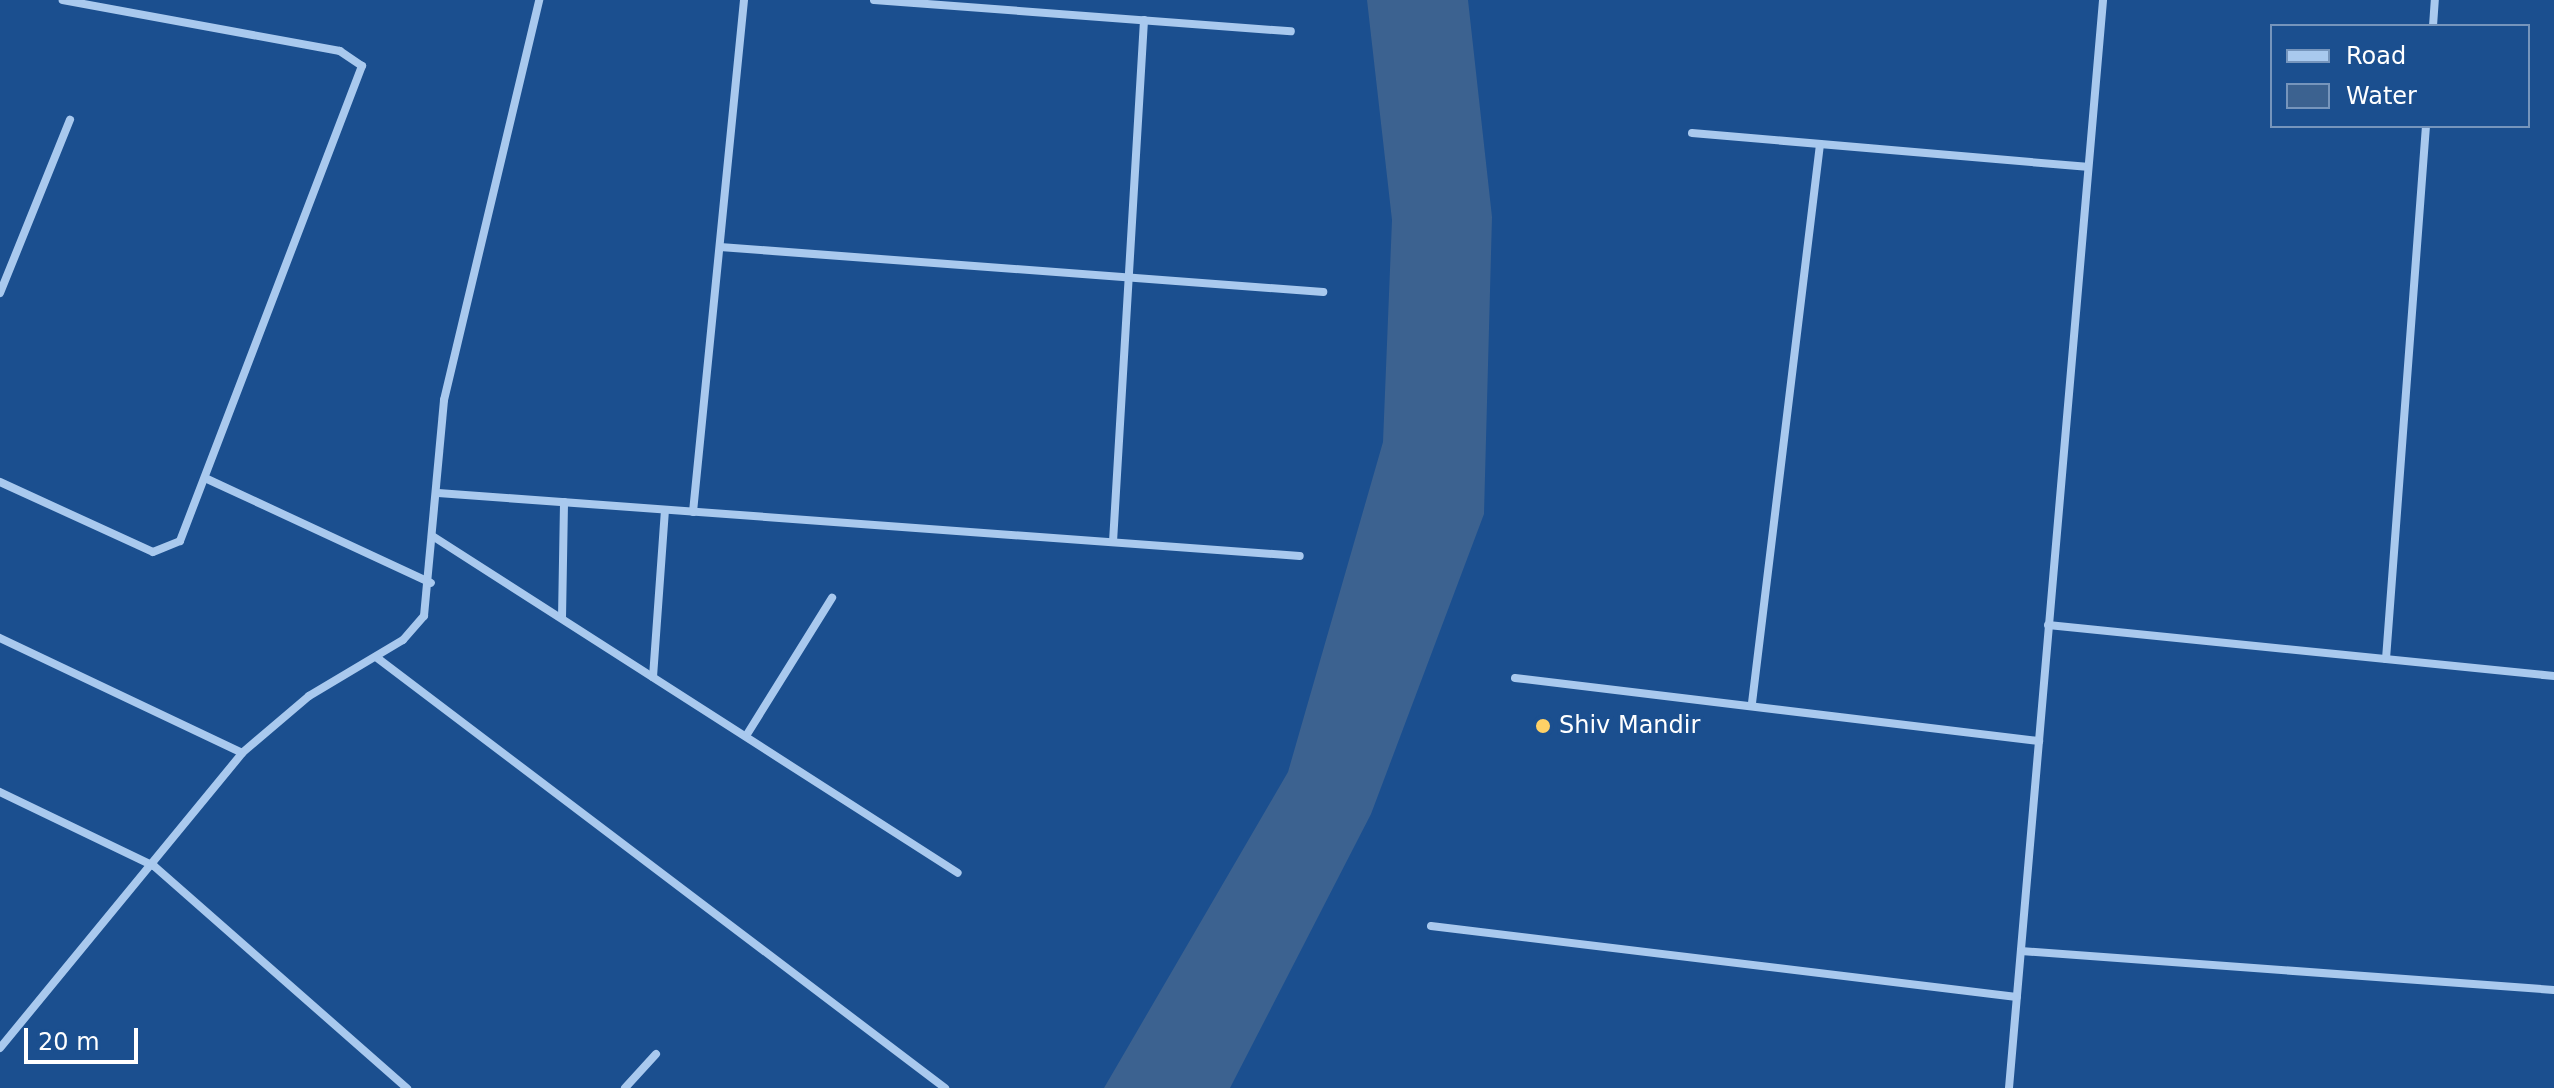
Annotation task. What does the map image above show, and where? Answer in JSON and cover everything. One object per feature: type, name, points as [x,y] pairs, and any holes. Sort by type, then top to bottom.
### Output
[{"type":"street","points":[[0,482],[153,552],[180,541],[362,66],[340,51],[63,0]]},
{"type":"street","points":[[0,1048],[154,866],[242,753],[309,696],[376,657],[424,616],[431,583],[444,400],[539,0]]},
{"type":"street","points":[[693,512],[744,0]]},
{"type":"street","points":[[874,0],[1291,31]]},
{"type":"street","points":[[2009,1088],[2103,0]]},
{"type":"street","points":[[2433,24],[2435,0]]},
{"type":"street","points":[[1113,542],[1144,20]]},
{"type":"street","points":[[0,293],[70,120]]},
{"type":"street","points":[[2386,659],[2426,128]]},
{"type":"street","points":[[1692,133],[2087,167]]},
{"type":"street","points":[[1752,703],[1820,144]]},
{"type":"street","points":[[720,247],[1323,292]]},
{"type":"street","points":[[205,478],[431,583]]},
{"type":"street","points":[[438,493],[1300,556]]},
{"type":"street","points":[[562,618],[564,502]]},
{"type":"street","points":[[653,677],[665,510]]},
{"type":"street","points":[[434,537],[958,873]]},
{"type":"street","points":[[746,736],[832,598]]},
{"type":"street","points":[[2048,625],[2554,676]]},
{"type":"street","points":[[0,638],[242,753]]},
{"type":"street","points":[[376,657],[945,1088]]},
{"type":"street","points":[[1515,678],[1752,703],[2039,741]]},
{"type":"street","points":[[0,792],[154,866],[407,1088]]},
{"type":"street","points":[[1431,926],[2017,997]]},
{"type":"street","points":[[2021,951],[2554,990]]},
{"type":"street","points":[[625,1088],[656,1054]]},
{"type":"water","points":[[1367,0],[1468,0],[1492,217],[1484,514],[1371,814],[1230,1088],[1104,1088],[1288,772],[1383,442],[1392,220]]},
{"type":"place","name":"Shiv Mandir","points":[[1543,726]]}]
